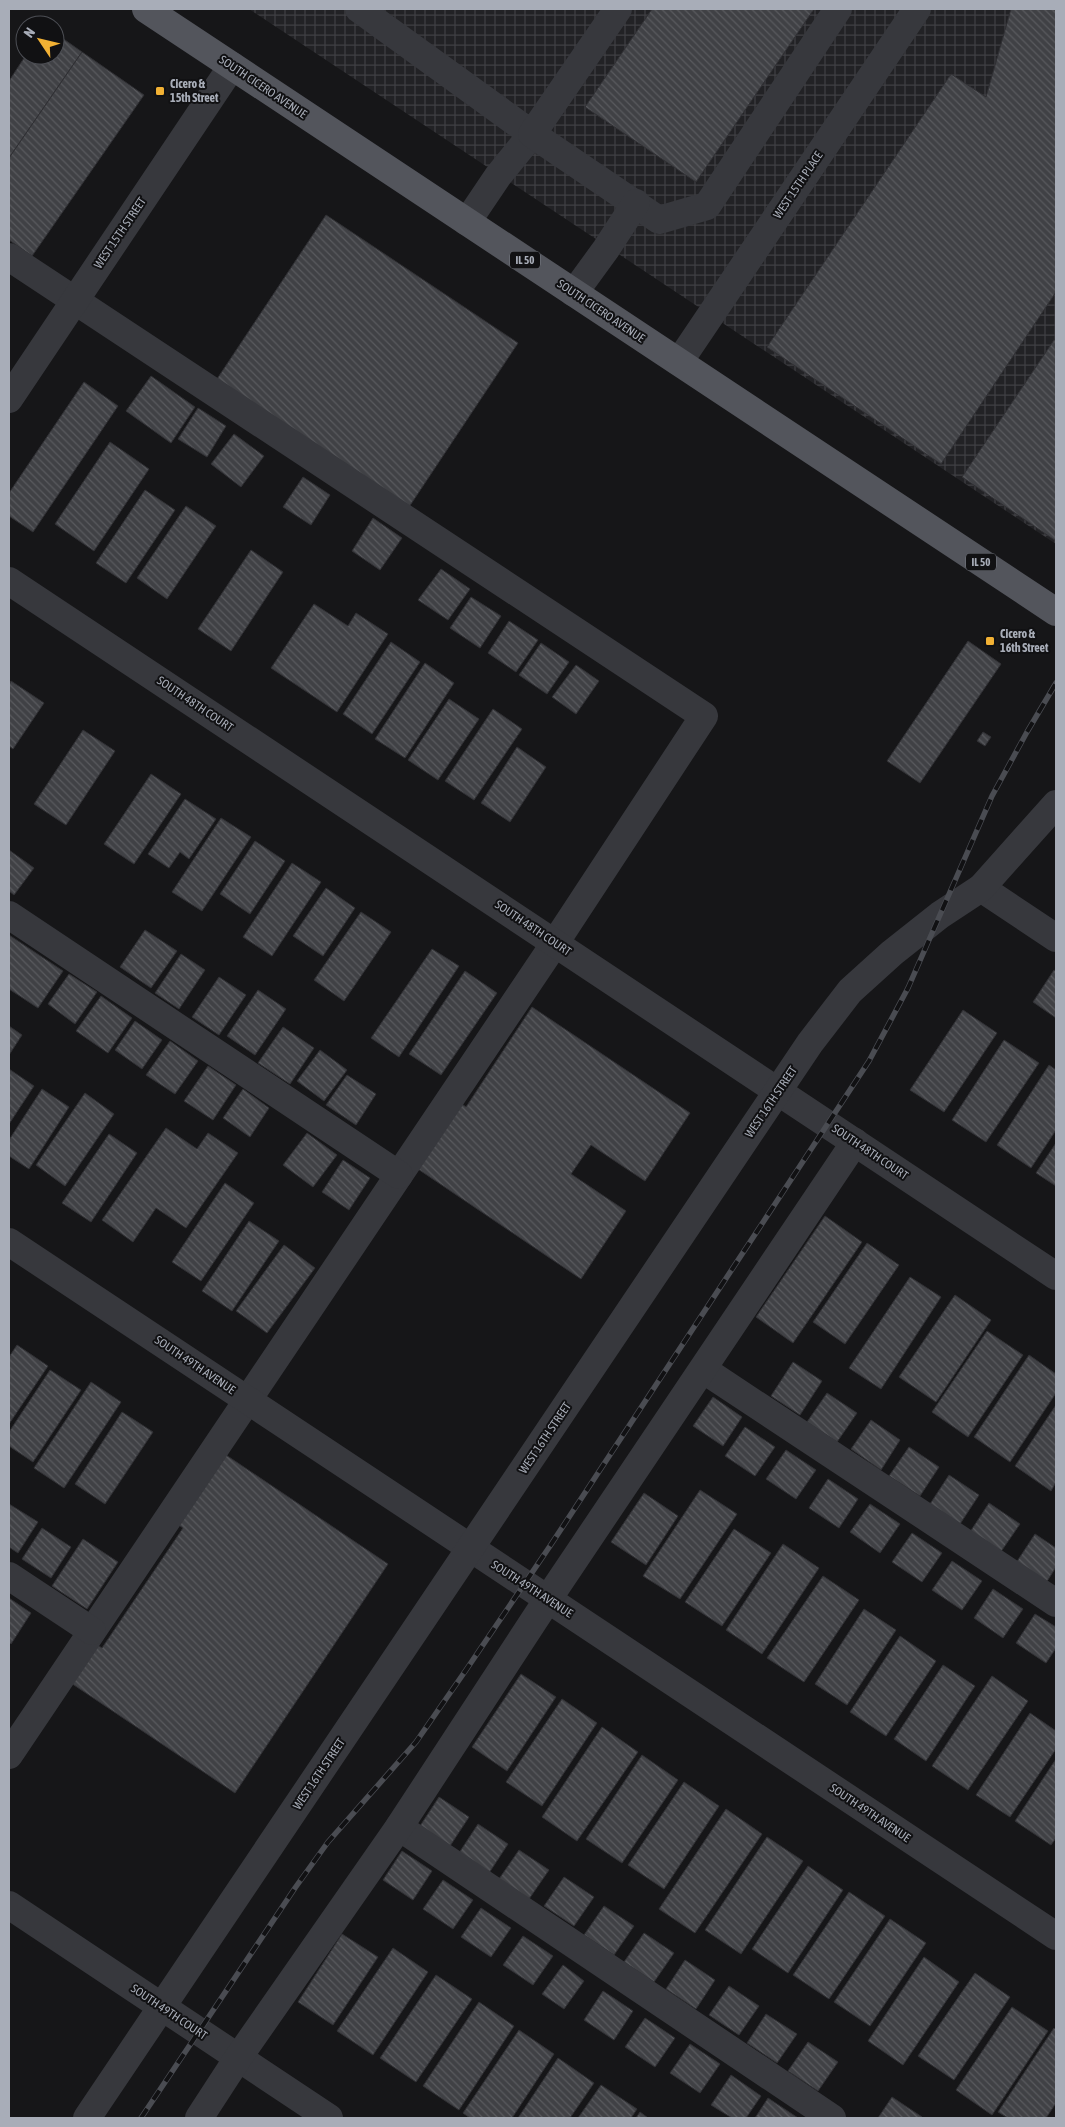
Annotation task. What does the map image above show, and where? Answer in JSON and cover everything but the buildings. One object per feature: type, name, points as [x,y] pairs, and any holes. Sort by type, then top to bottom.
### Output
[{"type":"main road","name":"SOUTH CICERO AVENUE","points":[[146,9],[1056,612]]},
{"type":"street","points":[[359,9],[532,134],[659,220],[707,206],[838,9]]},
{"type":"street","points":[[467,222],[498,176],[532,134],[618,9]]},
{"type":"street","name":"WEST 15TH PLACE","points":[[679,362],[917,9]]},
{"type":"street","name":"WEST 15TH STREET","points":[[9,399],[232,66]]},
{"type":"street","points":[[574,293],[636,203]]},
{"type":"street","points":[[9,256],[704,716],[555,943],[9,1755]]},
{"type":"street","name":"SOUTH 48TH COURT","points":[[9,581],[1056,1276]]},
{"type":"street","name":"WEST 16TH STREET","points":[[87,2118],[810,1043],[850,991],[899,948],[980,888],[1056,804]]},
{"type":"street","points":[[980,888],[1056,938]]},
{"type":"street","points":[[9,915],[399,1175]]},
{"type":"street","points":[[199,2118],[238,2058],[399,1828],[548,1600],[704,1370],[855,1142]]},
{"type":"street","name":"SOUTH 49TH AVENUE","points":[[9,1242],[1056,1936]]},
{"type":"street","points":[[704,1370],[1056,1603]]},
{"type":"street","points":[[9,1576],[92,1631]]},
{"type":"street","points":[[399,1828],[832,2118]]},
{"type":"street","name":"SOUTH 49TH COURT","points":[[9,1905],[329,2118]]},
{"type":"shaded area","points":[[249,9],[1056,9],[1056,544]]},
{"type":"railway","points":[[141,2118],[295,1888],[328,1842],[416,1742],[466,1670],[550,1546],[869,1061],[908,988],[992,796],[1056,683]]},
{"type":"place","name":"Cicero & 15th Street","points":[[160,91]]},
{"type":"place","name":"Cicero & 16th Street","points":[[990,641]]}]
